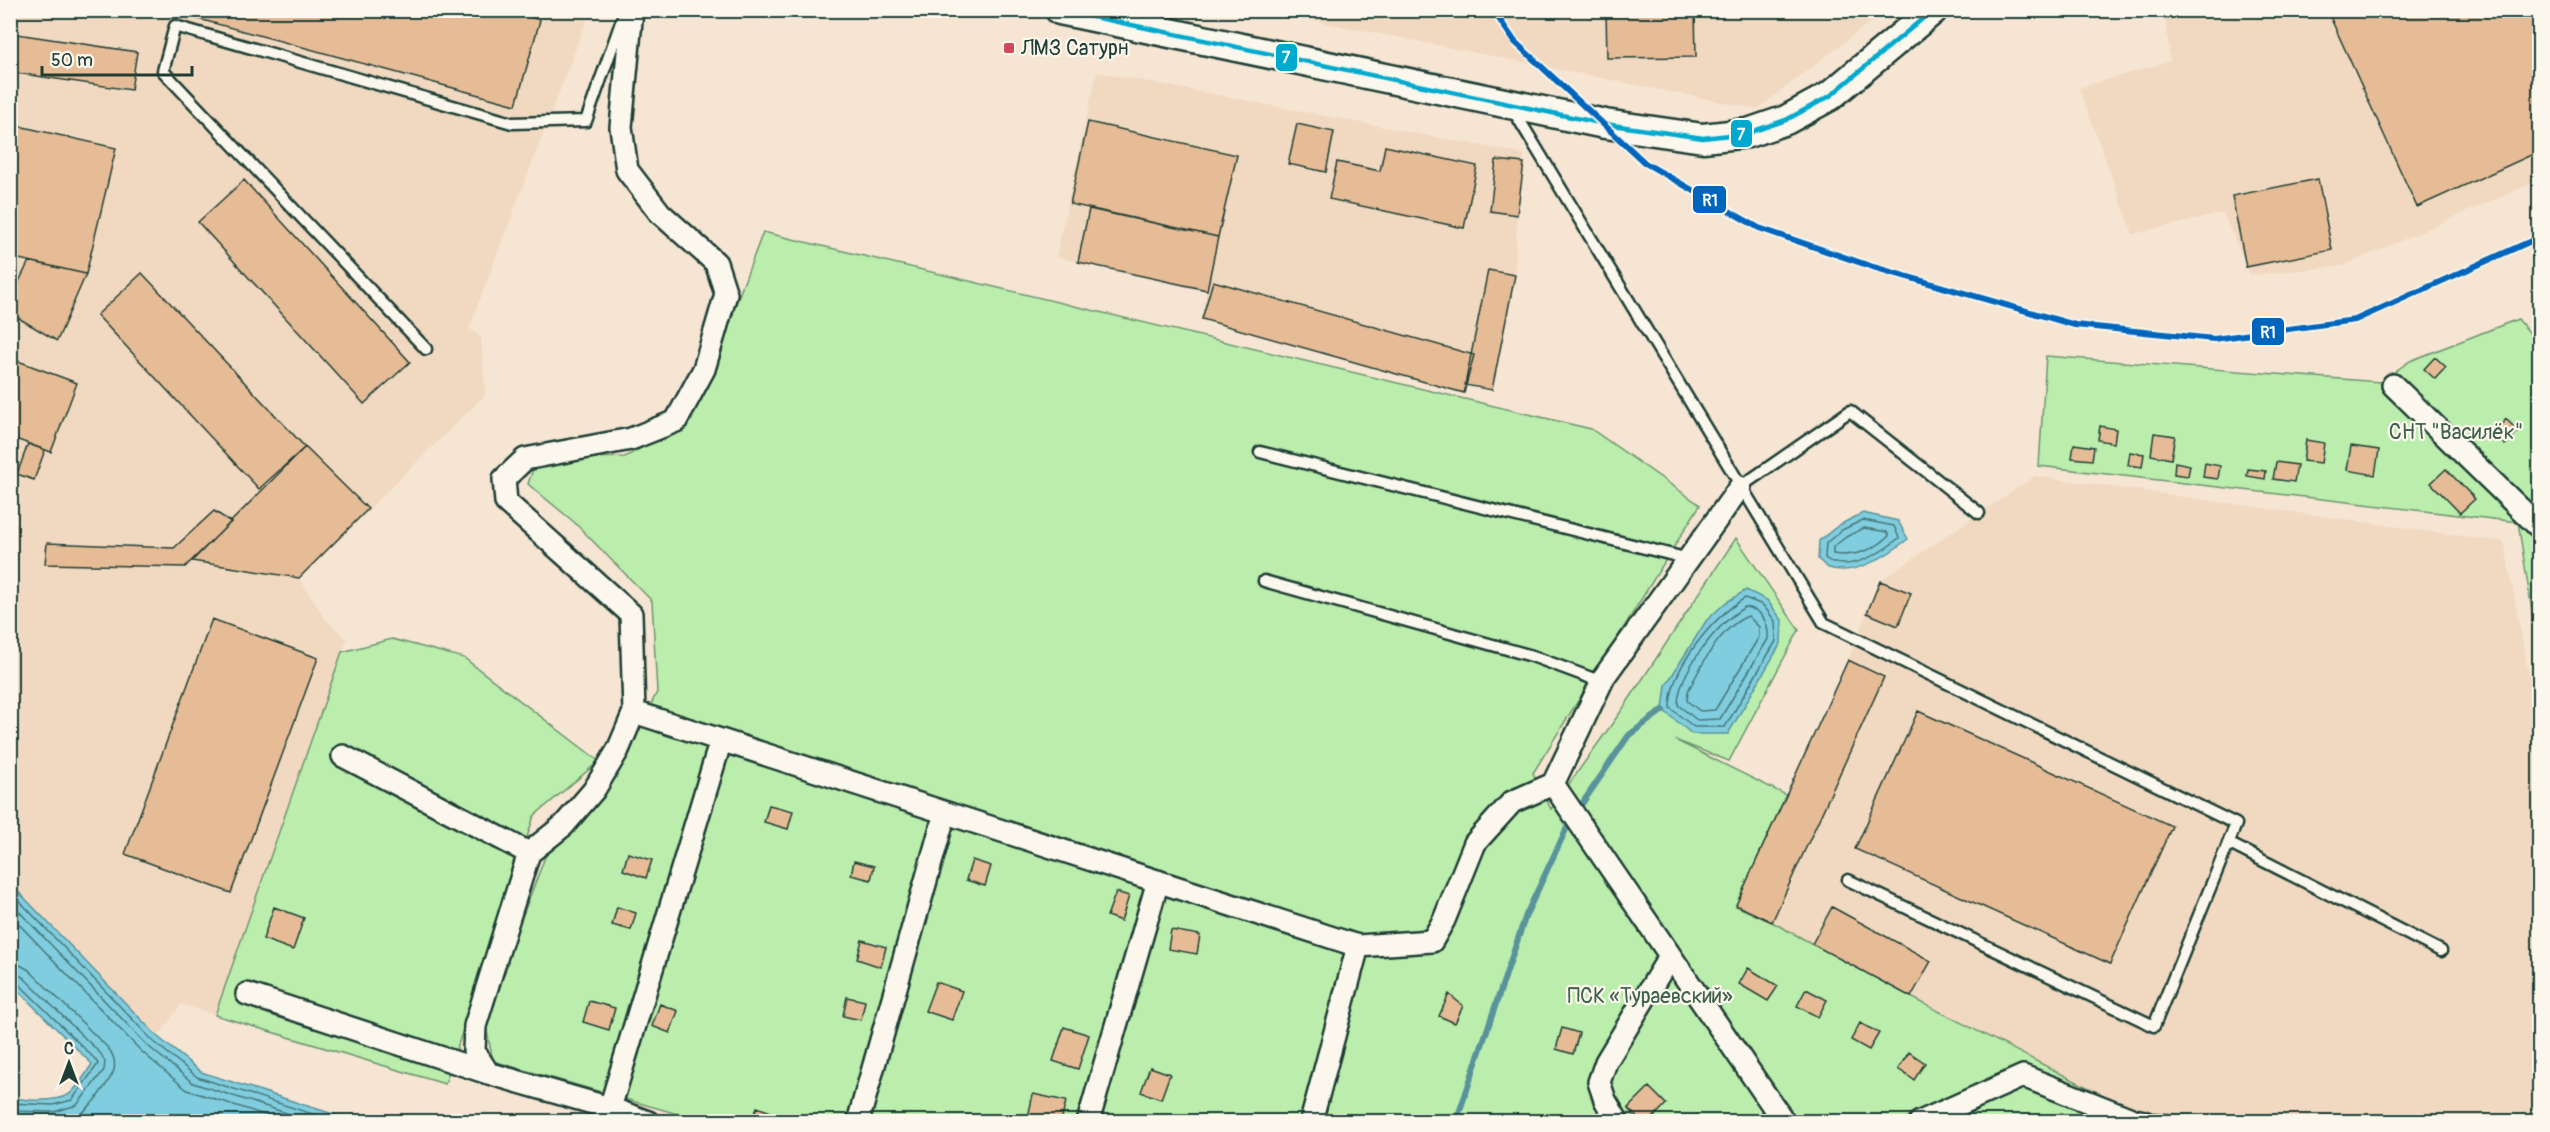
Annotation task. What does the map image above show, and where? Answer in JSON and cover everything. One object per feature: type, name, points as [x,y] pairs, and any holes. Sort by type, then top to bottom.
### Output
[{"type":"main road","points":[[1060,10],[1605,124],[1703,138],[1748,133],[1786,120],[1830,96],[1933,10]]},
{"type":"street","points":[[488,1073],[474,1051],[475,1026],[529,853],[564,825],[594,790],[618,750],[634,712],[631,615],[506,502],[504,479],[525,459],[631,439],[676,421],[704,369],[726,294],[716,263],[660,213],[627,170],[621,127],[632,10]]},
{"type":"street","points":[[2393,385],[2540,528]]},
{"type":"street","points":[[634,712],[1358,946],[1432,941],[1444,921],[1475,843],[1512,802],[1553,784],[1602,682],[1740,487]]},
{"type":"street","points":[[610,1108],[721,740]]},
{"type":"street","points":[[343,756],[529,853]]},
{"type":"street","points":[[1553,784],[1784,1122]]},
{"type":"street","points":[[858,1122],[945,813]]},
{"type":"street","points":[[1088,1122],[1158,881]]},
{"type":"street","points":[[1311,1122],[1358,946]]},
{"type":"street","points":[[1618,1122],[1605,1100],[1599,1082],[1606,1062],[1670,956]]},
{"type":"street","points":[[247,994],[488,1073],[610,1108],[648,1122]]},
{"type":"street","points":[[1920,1122],[2023,1076],[2134,1120],[2145,1122]]},
{"type":"lane","points":[[426,349],[163,71],[175,26],[512,123],[586,121],[625,10]]},
{"type":"lane","points":[[1510,105],[1824,623],[2236,824],[2154,1026],[1848,880]]},
{"type":"lane","points":[[1740,487],[1850,411],[1979,513]]},
{"type":"lane","points":[[1260,452],[1689,559]]},
{"type":"lane","points":[[1264,581],[1532,656],[1602,682]]},
{"type":"lane","points":[[2228,843],[2441,951]]},
{"type":"shaded area","points":[[10,11],[590,11],[469,328],[481,338],[485,395],[299,578],[326,620],[347,639],[215,1015],[181,1004],[158,1037],[11,984]]},
{"type":"shaded area","points":[[1266,11],[1885,11],[1757,109]]},
{"type":"shaded area","points":[[2165,11],[2539,11],[2539,180],[2343,266],[2251,275],[2223,213],[2133,234],[2079,88],[2170,61]]},
{"type":"shaded area","points":[[1097,72],[1524,154],[1517,215],[1515,275],[1492,390],[1202,319],[1206,290],[1056,257]]},
{"type":"shaded area","points":[[2035,476],[2504,542],[2539,729],[2539,1121],[2248,1122],[2132,1110],[1736,905],[1848,660],[1880,581]]},
{"type":"green space","name":"ПСК «Тураевский»","points":[[763,232],[1591,429],[1700,505],[1533,773],[1551,809],[1622,710],[1736,538],[1799,630],[1729,761],[1675,740],[1786,795],[1736,906],[1772,922],[1911,997],[2132,1110],[2248,1121],[702,1121],[493,1061],[484,1017],[550,844],[616,776],[657,692],[652,601],[574,522],[528,484],[534,466],[586,458],[625,457],[692,420]]},
{"type":"green space","name":"СНТ \"Василёк\"","points":[[2518,319],[2539,344],[2539,656],[2518,522],[2039,466],[2046,356],[2380,382],[2410,361]]},
{"type":"green space","points":[[392,639],[464,658],[599,761],[534,816],[445,1084],[215,1015],[342,652]]},
{"type":"water","points":[[1863,513],[1898,521],[1908,539],[1882,557],[1860,567],[1839,570],[1826,567],[1818,559],[1819,541],[1839,525]]},
{"type":"water","points":[[1746,590],[1767,600],[1782,620],[1781,643],[1728,734],[1692,734],[1663,710],[1666,685],[1706,621],[1725,603]]},
{"type":"water","points":[[10,883],[158,1037],[201,1072],[355,1121],[11,1121],[11,1097],[40,1100],[68,1095],[92,1064],[11,984]]},
{"type":"building","points":[[197,10],[505,10],[540,20],[516,105],[195,18]]},
{"type":"building","points":[[1606,10],[1695,10],[1696,57],[1607,58]]},
{"type":"building","points":[[2327,10],[2540,10],[2540,151],[2417,207]]},
{"type":"building","points":[[10,33],[137,52],[131,90],[10,72]]},
{"type":"building","points":[[1088,122],[1237,155],[1218,237],[1070,204]]},
{"type":"building","points":[[10,124],[116,148],[86,274],[10,257]]},
{"type":"building","points":[[1297,124],[1334,132],[1326,172],[1288,164]]},
{"type":"building","points":[[1385,146],[1477,166],[1464,228],[1329,199],[1337,162],[1380,171]]},
{"type":"building","points":[[1496,160],[1524,163],[1517,215],[1490,211]]},
{"type":"building","points":[[2318,179],[2332,250],[2246,267],[2232,196]]},
{"type":"building","points":[[244,180],[410,362],[364,404],[198,222]]},
{"type":"building","points":[[1089,209],[1218,237],[1207,290],[1078,262]]},
{"type":"building","points":[[29,261],[86,274],[57,341],[10,313],[10,300]]},
{"type":"building","points":[[1488,270],[1515,275],[1492,390],[1465,385]]},
{"type":"building","points":[[142,273],[305,447],[259,489],[97,315]]},
{"type":"building","points":[[1213,281],[1474,355],[1464,393],[1202,319]]},
{"type":"building","points":[[2435,357],[2446,367],[2435,379],[2424,369]]},
{"type":"building","points":[[10,358],[77,383],[51,452],[10,437]]},
{"type":"building","points":[[2506,419],[2518,431],[2505,445],[2493,434]]},
{"type":"building","points":[[2100,426],[2116,429],[2114,443],[2098,440]]},
{"type":"building","points":[[2154,433],[2175,436],[2171,459],[2151,455]]},
{"type":"building","points":[[2306,440],[2324,443],[2321,463],[2303,461]]},
{"type":"building","points":[[28,444],[45,450],[34,480],[17,474]]},
{"type":"building","points":[[2074,444],[2094,447],[2092,460],[2072,458]]},
{"type":"building","points":[[2351,446],[2379,450],[2375,475],[2347,470]]},
{"type":"building","points":[[305,447],[368,509],[299,578],[192,561]]},
{"type":"building","points":[[2130,452],[2144,454],[2142,467],[2128,465]]},
{"type":"building","points":[[2175,462],[2190,465],[2188,476],[2174,474]]},
{"type":"building","points":[[2276,462],[2297,465],[2294,482],[2273,479]]},
{"type":"building","points":[[2205,463],[2220,466],[2218,479],[2203,477]]},
{"type":"building","points":[[2248,469],[2266,471],[2265,479],[2247,476]]},
{"type":"building","points":[[2446,469],[2475,499],[2460,513],[2431,483]]},
{"type":"building","points":[[214,511],[231,522],[185,567],[45,564],[47,543],[174,548]]},
{"type":"building","points":[[1880,581],[1911,593],[1898,626],[1867,613]]},
{"type":"building","points":[[212,619],[318,658],[231,893],[125,854]]},
{"type":"building","points":[[1848,660],[1884,677],[1772,922],[1736,905]]},
{"type":"building","points":[[1918,711],[2172,826],[2110,964],[1855,849]]},
{"type":"building","points":[[769,805],[793,811],[788,829],[764,822]]},
{"type":"building","points":[[628,853],[652,860],[646,878],[623,870]]},
{"type":"building","points":[[972,860],[991,866],[985,886],[966,880]]},
{"type":"building","points":[[854,861],[874,866],[871,880],[851,875]]},
{"type":"building","points":[[1116,892],[1129,896],[1121,921],[1107,916]]},
{"type":"building","points":[[274,907],[304,918],[293,950],[263,939]]},
{"type":"building","points":[[617,907],[636,913],[631,930],[612,925]]},
{"type":"building","points":[[1832,907],[1931,961],[1911,997],[1812,944]]},
{"type":"building","points":[[1171,930],[1200,935],[1197,954],[1168,949]]},
{"type":"building","points":[[862,940],[886,947],[881,967],[857,959]]},
{"type":"building","points":[[1748,968],[1778,986],[1768,1001],[1739,984]]},
{"type":"building","points":[[936,982],[962,991],[952,1020],[925,1011]]},
{"type":"building","points":[[1806,989],[1827,1000],[1818,1017],[1797,1006]]},
{"type":"building","points":[[1449,994],[1463,1006],[1455,1023],[1439,1016]]},
{"type":"building","points":[[847,997],[865,1001],[861,1020],[843,1016]]},
{"type":"building","points":[[589,1001],[615,1008],[609,1030],[583,1022]]},
{"type":"building","points":[[660,1004],[678,1011],[670,1033],[652,1026]]},
{"type":"building","points":[[1860,1023],[1879,1033],[1869,1050],[1851,1040]]},
{"type":"building","points":[[1064,1027],[1089,1035],[1078,1069],[1053,1061]]},
{"type":"building","points":[[1562,1028],[1579,1033],[1573,1054],[1556,1049]]},
{"type":"building","points":[[1909,1052],[1925,1063],[1914,1080],[1898,1069]]},
{"type":"building","points":[[1150,1067],[1170,1074],[1161,1099],[1141,1092]]},
{"type":"building","points":[[1649,1087],[1666,1104],[1649,1122],[1641,1122],[1628,1108]]},
{"type":"building","points":[[1033,1094],[1066,1101],[1061,1122],[1027,1122]]},
{"type":"building","points":[[757,1107],[776,1114],[774,1122],[752,1122]]},
{"type":"waterway","points":[[1577,811],[1629,735],[1663,710]]},
{"type":"waterway","points":[[1456,1122],[1526,915],[1571,819]]},
{"type":"transit line","name":"7","points":[[1060,10],[1605,124],[1703,138],[1748,133],[1786,120],[1830,96],[1933,10]]},
{"type":"transit line","name":"R1","points":[[1493,10],[1515,42],[1645,163],[1759,228],[1873,267],[2075,325],[2214,339],[2355,320],[2540,237]]},
{"type":"place","name":"ЛМЗ Сатурн","points":[[1009,48]]}]
